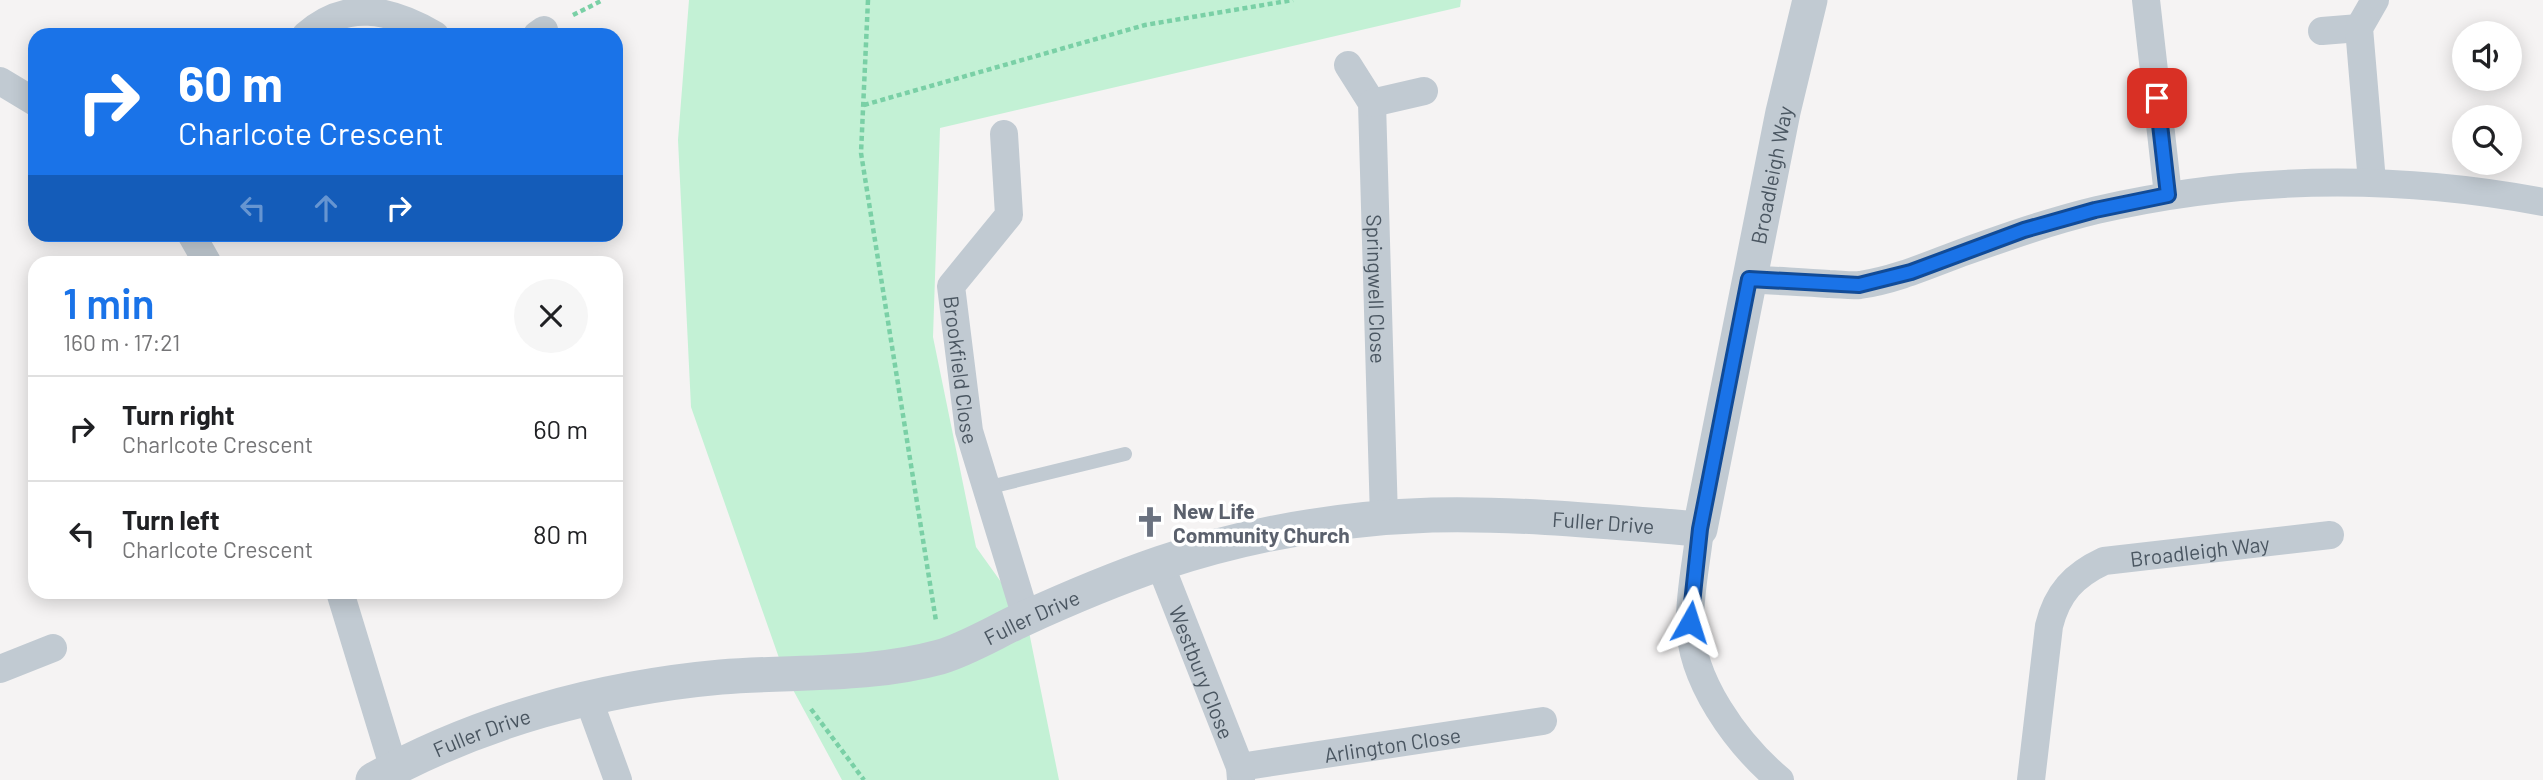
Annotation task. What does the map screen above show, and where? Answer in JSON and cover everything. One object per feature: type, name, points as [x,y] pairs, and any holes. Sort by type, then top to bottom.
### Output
[{"type":"street","name":"Broadleigh Way","points":[[1780,780],[1739,740],[1721,713],[1706,685],[1690,622],[1700,529],[1783,112],[1810,0]]},
{"type":"street","points":[[2146,0],[2168,195]]},
{"type":"street","points":[[2372,182],[2359,28],[2375,0]]},
{"type":"street","points":[[311,28],[328,12],[361,2],[378,4],[423,28]]},
{"type":"street","points":[[2322,32],[2359,28]]},
{"type":"street","points":[[1348,65],[1373,103],[1424,91]]},
{"type":"street","points":[[0,81],[28,98]]},
{"type":"street","name":"Springwell Close","points":[[1373,103],[1384,518]]},
{"type":"street","name":"Brookfield Close","points":[[1004,134],[1009,215],[951,286],[969,431],[1026,617]]},
{"type":"street","points":[[1749,279],[1859,285],[1911,272],[2024,230],[2095,210],[2168,195],[2235,186],[2372,182],[2437,186],[2543,202]]},
{"type":"street","name":"Fuller Drive","points":[[384,774],[494,726],[588,698],[722,677],[851,673],[941,657],[1026,617],[1160,564],[1271,534],[1327,524],[1434,515],[1560,518],[1700,529]]},
{"type":"street","name":"Broadleigh Way","points":[[2031,780],[2049,626],[2053,610],[2070,582],[2085,570],[2104,561],[2124,557],[2330,535]]},
{"type":"street","name":"Westbury Close","points":[[1160,564],[1241,773]]},
{"type":"street","points":[[342,599],[384,774]]},
{"type":"street","points":[[0,669],[53,648]]},
{"type":"street","points":[[588,698],[618,780]]},
{"type":"street","name":"Arlington Close","points":[[1241,773],[1544,721]]},
{"type":"lane","points":[[986,488],[1125,454]]},
{"type":"path","points":[[868,0],[861,153],[941,657]]},
{"type":"path","points":[[863,105],[1145,25],[1293,0]]},
{"type":"path","points":[[785,675],[864,780]]},
{"type":"green space","points":[[689,0],[1461,0],[1460,7],[940,128],[933,337],[976,547],[1026,617],[1059,780],[842,780],[785,675],[691,407],[678,140]]},
{"type":"place","name":"New Life Community Church","points":[[1150,522]]},
{"type":"route","points":[[1690,622],[1700,529],[1749,279],[1859,285],[1911,272],[2024,230],[2095,210],[2168,195],[2157,98]]}]
